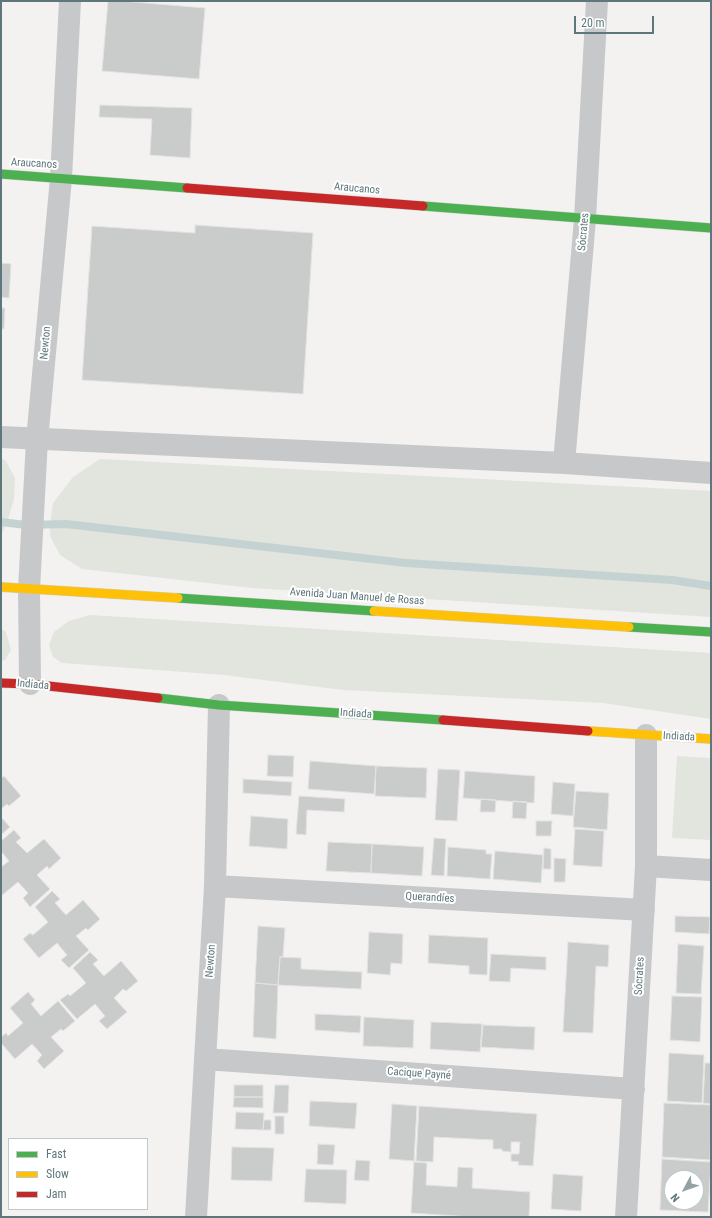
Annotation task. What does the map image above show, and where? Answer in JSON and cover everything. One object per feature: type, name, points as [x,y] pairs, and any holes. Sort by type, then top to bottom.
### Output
[{"type":"street","name":"Newton","points":[[30,684],[28,589],[37,440],[61,178],[70,1]]},
{"type":"street","name":"Sócrates","points":[[564,463],[585,219],[597,1]]},
{"type":"street","name":"Araucanos","points":[[1,174],[711,228]]},
{"type":"street","points":[[1,437],[37,440],[564,463],[711,473]]},
{"type":"street","name":"Avenida Juan Manuel de Rosas","points":[[1,587],[711,632]]},
{"type":"street","name":"Indiada","points":[[1,683],[30,684],[219,705],[646,735],[711,738]]},
{"type":"street","name":"Newton","points":[[196,1217],[215,886],[219,705]]},
{"type":"street","name":"Sócrates","points":[[626,1217],[646,866],[646,735]]},
{"type":"street","points":[[646,866],[711,870]]},
{"type":"street","name":"Querandíes","points":[[215,886],[644,910]]},
{"type":"street","name":"Cacique Payné","points":[[204,1058],[634,1089]]},
{"type":"shaded area","points":[[1,458],[6,461],[15,478],[14,499],[7,523],[1,536]]},
{"type":"shaded area","points":[[100,459],[711,491],[711,617],[252,588],[82,569],[60,555],[50,536],[53,503],[73,477]]},
{"type":"shaded area","points":[[90,615],[711,653],[711,719],[603,703],[343,690],[224,675],[62,663],[53,657],[49,645],[54,632],[69,621]]},
{"type":"shaded area","points":[[1,628],[6,632],[11,650],[5,660],[1,661]]},
{"type":"shaded area","points":[[677,756],[711,758],[711,840],[672,838]]},
{"type":"building","points":[[108,1],[205,8],[199,79],[102,71]]},
{"type":"building","points":[[100,105],[192,108],[190,158],[150,155],[152,119],[99,117]]},
{"type":"building","points":[[195,225],[313,233],[303,394],[82,380],[92,226],[195,233]]},
{"type":"building","points":[[1,263],[11,264],[9,298],[1,297]]},
{"type":"building","points":[[1,308],[5,308],[4,329],[1,329]]},
{"type":"building","points":[[268,755],[294,756],[293,777],[267,776]]},
{"type":"building","points":[[310,761],[376,766],[374,794],[308,789]]},
{"type":"building","points":[[376,766],[427,768],[426,798],[375,796]]},
{"type":"building","points":[[438,769],[460,770],[457,821],[435,820]]},
{"type":"building","points":[[465,771],[535,776],[534,803],[463,798]]},
{"type":"building","points":[[4,776],[21,796],[9,806],[7,804],[1,809],[1,779]]},
{"type":"building","points":[[243,779],[292,782],[291,796],[243,793]]},
{"type":"building","points":[[553,782],[575,784],[573,816],[551,814]]},
{"type":"building","points":[[576,791],[609,793],[607,830],[573,827]]},
{"type":"building","points":[[299,796],[345,799],[344,812],[307,810],[306,835],[296,834]]},
{"type":"building","points":[[481,799],[496,800],[495,812],[480,812]]},
{"type":"building","points":[[513,801],[527,802],[526,819],[512,818]]},
{"type":"building","points":[[251,816],[288,819],[287,849],[249,846]]},
{"type":"building","points":[[1,817],[10,827],[1,835]]},
{"type":"building","points":[[536,821],[552,821],[551,836],[536,836]]},
{"type":"building","points":[[575,829],[604,831],[602,867],[573,865]]},
{"type":"building","points":[[14,830],[21,838],[16,842],[27,853],[44,839],[61,858],[49,869],[47,866],[37,875],[50,889],[30,907],[23,898],[28,893],[18,882],[1,896],[1,867],[9,861],[1,851],[1,841]]},
{"type":"building","points":[[434,838],[446,839],[444,876],[431,875]]},
{"type":"building","points":[[328,842],[372,844],[371,873],[326,871]]},
{"type":"building","points":[[372,844],[424,847],[422,876],[371,873]]},
{"type":"building","points":[[448,847],[486,850],[486,854],[492,854],[490,879],[447,876]]},
{"type":"building","points":[[544,848],[551,849],[551,869],[543,869]]},
{"type":"building","points":[[495,851],[543,855],[541,883],[493,879]]},
{"type":"building","points":[[554,858],[566,859],[565,882],[554,882]]},
{"type":"building","points":[[52,891],[60,899],[55,903],[66,915],[83,900],[100,919],[88,930],[86,928],[76,936],[89,950],[69,968],[61,960],[67,955],[57,943],[39,958],[23,939],[30,933],[33,935],[48,922],[35,907]]},
{"type":"building","points":[[675,916],[710,917],[709,934],[675,932]]},
{"type":"building","points":[[258,926],[285,928],[283,957],[280,957],[278,985],[255,983]]},
{"type":"building","points":[[369,932],[403,934],[402,964],[391,963],[390,975],[367,973]]},
{"type":"building","points":[[429,935],[488,938],[487,975],[469,974],[469,966],[428,963]]},
{"type":"building","points":[[568,942],[609,945],[608,967],[596,966],[593,1033],[563,1032]]},
{"type":"building","points":[[678,944],[704,946],[701,994],[676,993]]},
{"type":"building","points":[[90,952],[98,960],[93,964],[104,976],[121,961],[138,981],[126,991],[123,989],[114,998],[127,1012],[107,1029],[99,1021],[105,1016],[95,1004],[77,1019],[60,1000],[68,994],[70,996],[86,983],[73,968]]},
{"type":"building","points":[[491,954],[546,957],[546,970],[511,968],[510,982],[489,981]]},
{"type":"building","points":[[280,957],[301,958],[301,969],[362,972],[361,989],[278,985]]},
{"type":"building","points":[[255,983],[278,985],[276,1039],[253,1037]]},
{"type":"building","points":[[28,992],[35,1000],[31,1004],[41,1016],[58,1001],[75,1021],[63,1031],[61,1029],[51,1037],[64,1051],[44,1069],[37,1061],[42,1055],[32,1044],[15,1059],[1,1043],[1,1037],[6,1033],[8,1036],[23,1023],[10,1008]]},
{"type":"building","points":[[672,996],[702,997],[700,1042],[670,1040]]},
{"type":"building","points":[[315,1014],[361,1016],[360,1033],[315,1030]]},
{"type":"building","points":[[364,1017],[414,1020],[413,1048],[363,1046]]},
{"type":"building","points":[[431,1022],[482,1024],[480,1052],[430,1049]]},
{"type":"building","points":[[483,1025],[535,1027],[534,1050],[481,1047]]},
{"type":"building","points":[[669,1053],[704,1055],[702,1103],[667,1101]]},
{"type":"building","points":[[705,1063],[711,1063],[711,1104],[703,1103]]},
{"type":"building","points":[[234,1085],[263,1085],[263,1097],[234,1097]]},
{"type":"building","points":[[275,1085],[289,1085],[288,1113],[273,1113]]},
{"type":"building","points":[[234,1097],[263,1097],[263,1108],[233,1107]]},
{"type":"building","points":[[310,1101],[357,1103],[355,1129],[309,1126]]},
{"type":"building","points":[[664,1103],[711,1105],[710,1160],[662,1157]]},
{"type":"building","points":[[392,1104],[417,1106],[414,1161],[389,1159]]},
{"type":"building","points":[[419,1106],[537,1114],[533,1166],[518,1165],[519,1162],[511,1161],[511,1154],[519,1154],[520,1142],[511,1142],[511,1152],[502,1151],[502,1149],[493,1149],[493,1140],[434,1137],[433,1162],[416,1161]]},
{"type":"building","points":[[236,1112],[264,1113],[263,1130],[235,1129]]},
{"type":"building","points":[[275,1116],[284,1116],[284,1134],[275,1134]]},
{"type":"building","points":[[264,1120],[271,1120],[271,1130],[263,1130]]},
{"type":"building","points":[[318,1144],[335,1145],[333,1165],[317,1164]]},
{"type":"building","points":[[232,1147],[274,1148],[272,1181],[231,1180]]},
{"type":"building","points":[[662,1159],[711,1162],[708,1212],[660,1210]]},
{"type":"building","points":[[356,1160],[370,1161],[369,1181],[354,1180]]},
{"type":"building","points":[[414,1162],[427,1163],[426,1185],[457,1187],[458,1167],[473,1168],[472,1188],[530,1192],[529,1217],[472,1217],[411,1213]]},
{"type":"building","points":[[306,1169],[347,1170],[346,1204],[304,1202]]},
{"type":"building","points":[[553,1174],[583,1176],[581,1211],[551,1209]]},
{"type":"waterway","points":[[1,522],[26,525],[66,524],[406,563],[672,580],[711,586]]},
{"type":"traffic: fast","points":[[1,174],[187,188]]},
{"type":"traffic: fast","points":[[423,206],[711,228]]},
{"type":"traffic: fast","points":[[178,598],[374,611]]},
{"type":"traffic: fast","points":[[629,627],[711,632]]},
{"type":"traffic: fast","points":[[158,698],[219,705],[443,720]]},
{"type":"traffic: slow","points":[[1,587],[178,598]]},
{"type":"traffic: slow","points":[[374,611],[629,627]]},
{"type":"traffic: slow","points":[[588,731],[711,739]]},
{"type":"traffic: jam","points":[[187,188],[423,206]]},
{"type":"traffic: jam","points":[[1,683],[30,684],[158,698]]},
{"type":"traffic: jam","points":[[443,720],[588,731]]}]
